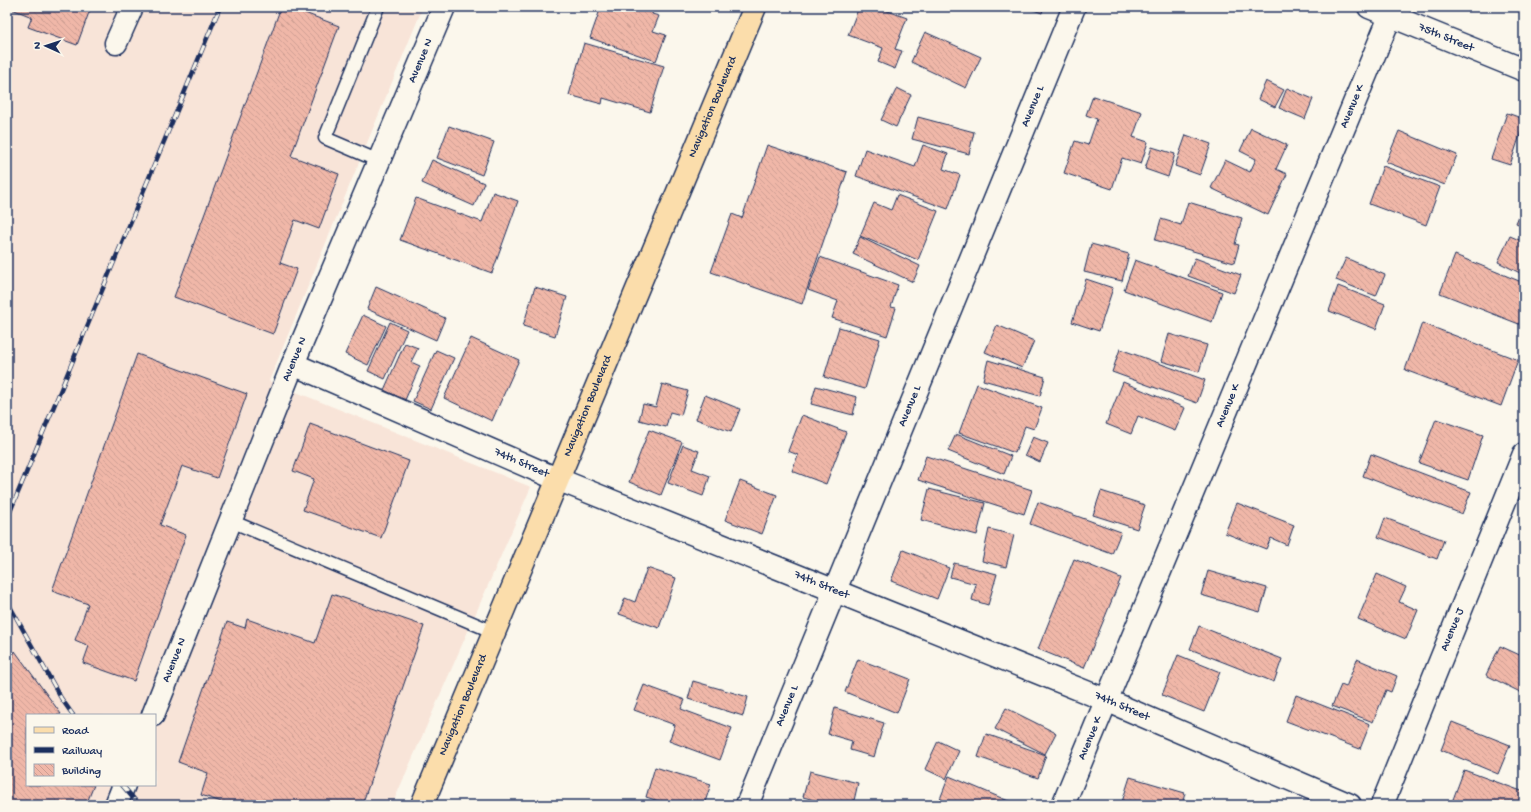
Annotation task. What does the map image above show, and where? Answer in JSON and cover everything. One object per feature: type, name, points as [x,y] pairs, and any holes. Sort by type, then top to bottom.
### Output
[{"type":"main road","name":"Navigation Boulevard","points":[[422,805],[755,7]]},
{"type":"street","points":[[116,43],[132,7]]},
{"type":"street","name":"Avenue N","points":[[152,714],[293,364],[444,7]]},
{"type":"street","name":"Avenue L","points":[[747,805],[1074,7]]},
{"type":"street","name":"75th Street","points":[[1369,7],[1392,11],[1524,70]]},
{"type":"street","name":"Avenue K","points":[[1063,805],[1392,11]]},
{"type":"street","name":"74th Street","points":[[293,364],[557,479],[1106,700],[1350,805]]},
{"type":"street","name":"Avenue J","points":[[1382,805],[1524,454]]},
{"type":"street","points":[[116,805],[124,786]]},
{"type":"lane","points":[[378,7],[325,138],[379,161]]},
{"type":"lane","points":[[231,521],[494,632]]},
{"type":"shaded area","points":[[7,7],[423,7],[269,381],[531,487],[392,805],[7,805]]},
{"type":"building","points":[[7,7],[91,7],[77,45],[28,27],[32,17]]},
{"type":"building","points":[[281,7],[289,7],[339,26],[291,156],[339,174],[319,229],[295,220],[280,263],[297,269],[273,334],[174,297]]},
{"type":"building","points":[[601,7],[654,7],[652,14],[659,16],[653,31],[666,35],[656,61],[590,38]]},
{"type":"building","points":[[859,7],[877,7],[907,18],[895,49],[902,51],[895,69],[878,62],[883,48],[848,35]]},
{"type":"building","points":[[1025,7],[1044,7],[1042,13]]},
{"type":"building","points":[[925,32],[981,57],[966,88],[911,62]]},
{"type":"building","points":[[584,43],[664,66],[650,112],[603,98],[602,104],[569,95]]},
{"type":"building","points":[[1266,81],[1284,90],[1275,107],[1258,99]]},
{"type":"building","points":[[897,88],[911,95],[896,127],[881,120]]},
{"type":"building","points":[[1287,88],[1313,99],[1305,119],[1279,108]]},
{"type":"building","points":[[1093,96],[1142,112],[1133,137],[1148,142],[1141,164],[1122,158],[1112,189],[1064,173],[1075,141],[1088,145],[1097,119],[1086,115]]},
{"type":"building","points":[[1507,113],[1524,119],[1510,165],[1491,159]]},
{"type":"building","points":[[918,117],[974,132],[969,154],[912,139]]},
{"type":"building","points":[[449,126],[494,142],[482,175],[437,158]]},
{"type":"building","points":[[1251,128],[1287,145],[1276,169],[1287,174],[1268,215],[1211,188],[1225,160],[1250,172],[1256,159],[1240,151]]},
{"type":"building","points":[[1399,131],[1457,155],[1445,185],[1386,162]]},
{"type":"building","points":[[1186,135],[1211,144],[1200,175],[1175,166]]},
{"type":"building","points":[[767,145],[847,172],[802,304],[711,272],[732,214],[742,218]]},
{"type":"building","points":[[923,145],[948,154],[943,169],[960,175],[948,209],[856,176],[865,149],[915,167]]},
{"type":"building","points":[[1152,147],[1175,154],[1168,177],[1145,169]]},
{"type":"building","points":[[432,160],[484,183],[474,206],[422,183]]},
{"type":"building","points":[[1383,166],[1440,187],[1426,225],[1369,204]]},
{"type":"building","points":[[493,192],[518,201],[492,273],[400,240],[416,198],[482,222]]},
{"type":"building","points":[[897,195],[938,211],[918,260],[860,236],[874,203],[891,210]]},
{"type":"building","points":[[1188,202],[1242,218],[1235,244],[1239,245],[1234,263],[1155,240],[1161,219],[1181,225]]},
{"type":"building","points":[[1524,204],[1524,227],[1516,223]]},
{"type":"building","points":[[1510,236],[1524,242],[1524,275],[1498,262]]},
{"type":"building","points":[[860,237],[920,266],[913,282],[853,254]]},
{"type":"building","points":[[1091,244],[1129,254],[1122,281],[1084,272]]},
{"type":"building","points":[[1455,255],[1524,283],[1524,326],[1440,293]]},
{"type":"building","points":[[820,257],[898,285],[891,307],[896,308],[887,336],[832,318],[838,301],[808,290]]},
{"type":"building","points":[[1195,258],[1241,275],[1234,293],[1188,276]]},
{"type":"building","points":[[1346,258],[1385,275],[1376,296],[1336,280]]},
{"type":"building","points":[[1135,260],[1222,292],[1212,322],[1124,290]]},
{"type":"building","points":[[1086,279],[1113,288],[1099,331],[1072,322]]},
{"type":"building","points":[[1338,286],[1385,304],[1376,329],[1329,311]]},
{"type":"building","points":[[376,287],[445,318],[436,340],[367,309]]},
{"type":"building","points":[[535,287],[567,297],[555,336],[523,326]]},
{"type":"building","points":[[363,315],[386,326],[368,365],[345,354]]},
{"type":"building","points":[[390,322],[407,330],[385,379],[368,371]]},
{"type":"building","points":[[1422,323],[1518,360],[1501,406],[1405,370]]},
{"type":"building","points":[[997,325],[1034,341],[1022,368],[985,352]]},
{"type":"building","points":[[839,327],[880,339],[865,389],[824,377]]},
{"type":"building","points":[[1169,334],[1207,345],[1199,372],[1161,361]]},
{"type":"building","points":[[471,338],[519,360],[492,421],[444,398]]},
{"type":"building","points":[[405,343],[418,348],[411,362],[420,366],[405,400],[384,390]]},
{"type":"building","points":[[1120,349],[1205,380],[1197,403],[1112,372]]},
{"type":"building","points":[[436,350],[454,358],[431,409],[413,401]]},
{"type":"building","points":[[137,354],[247,394],[217,478],[182,466],[160,525],[186,535],[134,681],[83,663],[89,646],[75,640],[88,604],[52,591]]},
{"type":"building","points":[[988,360],[1045,377],[1040,396],[983,380]]},
{"type":"building","points":[[1123,382],[1185,408],[1175,431],[1138,416],[1131,434],[1106,424]]},
{"type":"building","points":[[662,384],[688,391],[681,415],[670,412],[666,427],[639,420],[643,404],[656,407]]},
{"type":"building","points":[[977,384],[1042,408],[1034,429],[1025,426],[1015,453],[959,433]]},
{"type":"building","points":[[816,386],[857,397],[853,415],[811,404]]},
{"type":"building","points":[[705,395],[740,409],[731,432],[696,419]]},
{"type":"building","points":[[802,415],[846,432],[826,484],[792,471],[798,455],[788,451]]},
{"type":"building","points":[[1436,419],[1483,435],[1468,480],[1419,463]]},
{"type":"building","points":[[310,424],[409,461],[381,538],[303,510],[314,479],[293,471]]},
{"type":"building","points":[[649,430],[682,442],[661,495],[629,482]]},
{"type":"building","points":[[956,434],[1011,456],[1004,474],[948,451]]},
{"type":"building","points":[[1033,437],[1048,443],[1040,462],[1025,455]]},
{"type":"building","points":[[683,445],[699,451],[692,469],[710,476],[703,496],[668,483]]},
{"type":"building","points":[[1371,454],[1471,492],[1462,514],[1363,476]]},
{"type":"building","points":[[926,456],[1032,490],[1024,514],[918,480]]},
{"type":"building","points":[[740,481],[777,495],[762,534],[725,520]]},
{"type":"building","points":[[929,489],[985,503],[977,535],[921,520]]},
{"type":"building","points":[[1101,491],[1145,505],[1137,529],[1093,515]]},
{"type":"building","points":[[1038,502],[1121,532],[1112,554],[1030,524]]},
{"type":"building","points":[[1237,503],[1294,525],[1287,545],[1271,538],[1266,549],[1225,533]]},
{"type":"building","points":[[1385,518],[1444,540],[1437,559],[1378,537]]},
{"type":"building","points":[[989,529],[1014,535],[1006,567],[982,561]]},
{"type":"building","points":[[903,550],[949,568],[937,599],[891,581]]},
{"type":"building","points":[[1074,559],[1121,578],[1084,668],[1038,649]]},
{"type":"building","points":[[954,563],[997,574],[988,605],[972,600],[976,584],[950,577]]},
{"type":"building","points":[[647,568],[676,578],[659,628],[619,614],[625,598],[635,602]]},
{"type":"building","points":[[1208,571],[1267,588],[1260,612],[1201,595]]},
{"type":"building","points":[[1377,574],[1406,587],[1399,602],[1418,610],[1406,639],[1358,619]]},
{"type":"building","points":[[332,594],[424,626],[362,805],[230,805],[201,795],[208,773],[178,762],[227,622],[245,628],[247,619],[315,643]]},
{"type":"building","points":[[1199,626],[1282,659],[1274,682],[1190,649]]},
{"type":"building","points":[[1500,646],[1524,657],[1524,694],[1486,675]]},
{"type":"building","points":[[15,651],[61,714],[26,714],[26,786],[94,786],[86,805],[7,805],[7,671]]},
{"type":"building","points":[[1178,655],[1220,672],[1204,712],[1162,695]]},
{"type":"building","points":[[858,659],[910,679],[897,713],[845,692]]},
{"type":"building","points":[[1357,659],[1397,676],[1391,692],[1386,690],[1373,722],[1332,706],[1341,685],[1346,687]]},
{"type":"building","points":[[693,681],[748,697],[743,716],[688,699]]},
{"type":"building","points":[[644,685],[685,700],[681,709],[732,728],[720,760],[669,741],[675,725],[634,710]]},
{"type":"building","points":[[1296,695],[1370,724],[1360,749],[1286,721]]},
{"type":"building","points":[[835,708],[884,723],[874,757],[850,750],[852,741],[828,734]]},
{"type":"building","points":[[1006,708],[1056,733],[1045,754],[995,729]]},
{"type":"building","points":[[1452,722],[1510,745],[1498,774],[1441,750]]},
{"type":"building","points":[[986,734],[1046,755],[1038,778],[978,757]]},
{"type":"building","points":[[938,741],[959,751],[946,779],[925,769]]},
{"type":"building","points":[[655,767],[711,784],[704,805],[671,805],[646,797]]},
{"type":"building","points":[[1464,770],[1524,792],[1521,805],[1460,805],[1452,802]]},
{"type":"building","points":[[810,771],[858,783],[853,805],[833,805],[803,797]]},
{"type":"building","points":[[949,776],[1018,805],[953,805],[940,799]]},
{"type":"building","points":[[1130,777],[1185,793],[1182,805],[1121,805]]},
{"type":"railway","points":[[7,519],[220,7]]},
{"type":"railway","points":[[7,601],[61,698],[72,714]]},
{"type":"railway","points":[[123,786],[139,805]]}]
